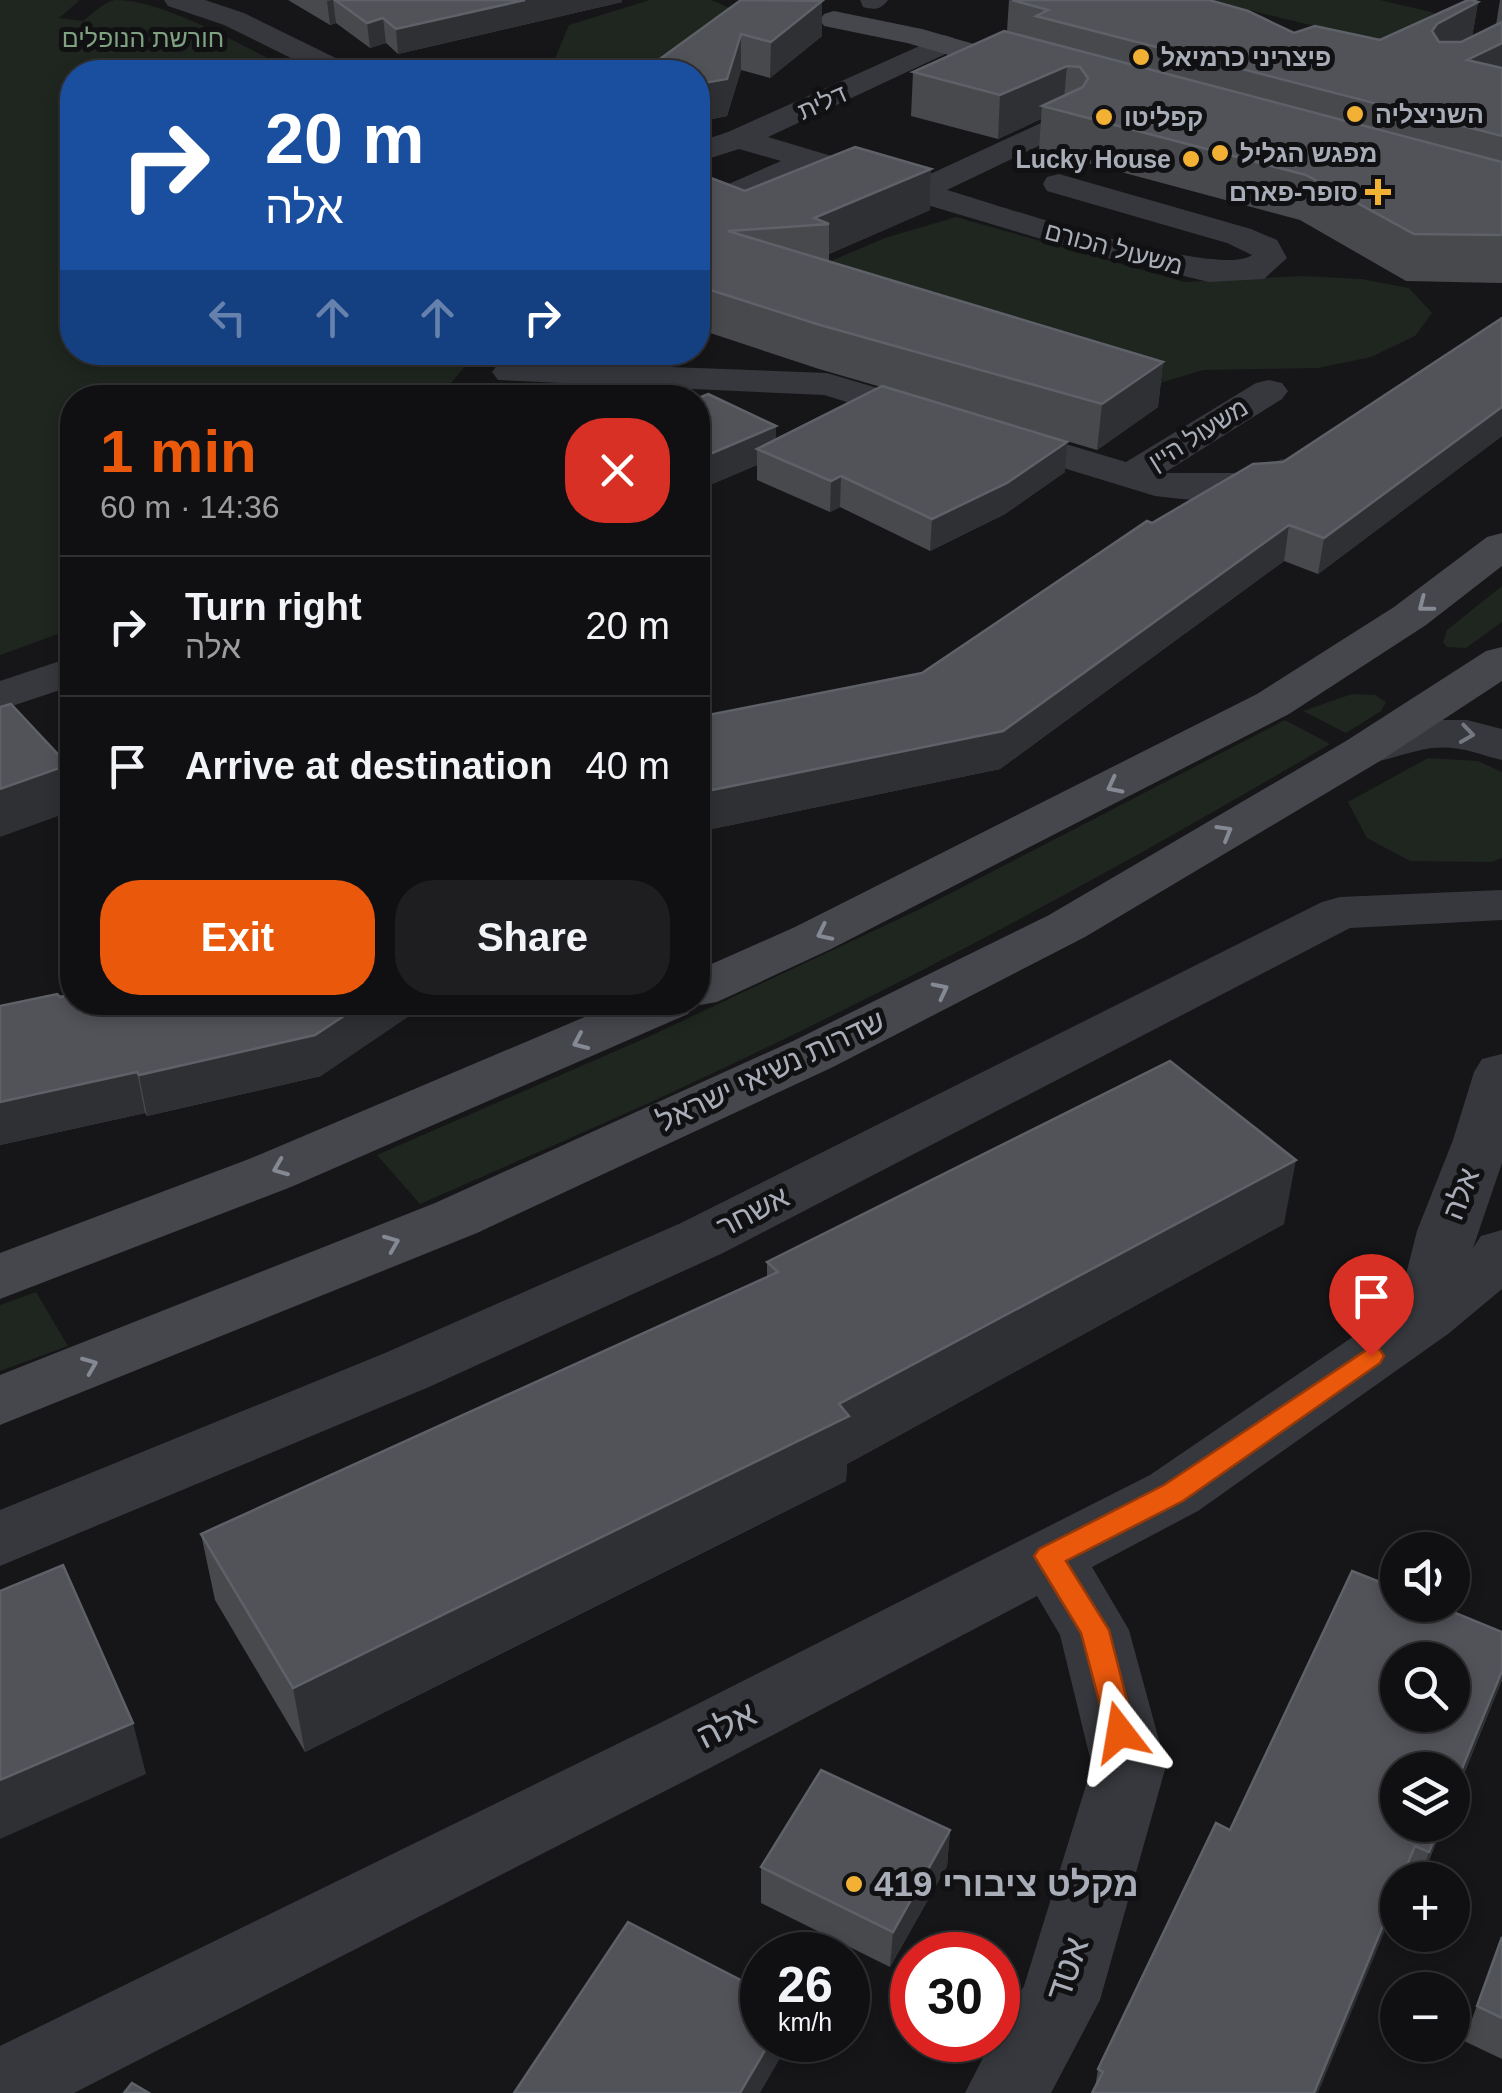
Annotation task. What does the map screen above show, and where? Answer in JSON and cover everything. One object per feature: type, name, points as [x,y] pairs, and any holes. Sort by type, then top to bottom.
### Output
[{"type":"main road","points":[[912,35],[874,2],[863,14],[822,20],[912,35],[1060,78]]},
{"type":"main road","points":[[710,984],[918,886],[1273,704],[1410,616],[1502,546]]},
{"type":"main road","name":"שדרות נשיאי ישראל","points":[[0,1402],[456,1218],[813,1054],[1067,926],[1363,751],[1502,661]]},
{"type":"main road","points":[[0,1277],[270,1172],[638,1015]]},
{"type":"street","points":[[178,0],[234,19],[317,60]]},
{"type":"street","name":"דלית","points":[[710,148],[739,139],[944,44]]},
{"type":"street","points":[[918,192],[1065,121]]},
{"type":"street","name":"משעול הכורם","points":[[739,139],[1107,248],[1208,272],[1252,272],[1270,258],[1266,247],[1239,236],[1059,184]]},
{"type":"street","points":[[713,203],[811,160]]},
{"type":"street","name":"משעול היין","points":[[509,374],[827,384],[1128,478],[1189,488],[1262,485],[1306,455]]},
{"type":"street","name":"משעול היין","points":[[1128,478],[1268,390]]},
{"type":"street","points":[[0,696],[60,675]]},
{"type":"street","points":[[1363,751],[1424,734],[1455,732],[1487,737],[1502,746]]},
{"type":"street","name":"אשחר","points":[[0,1539],[406,1370],[702,1238],[1340,913],[1502,905]]},
{"type":"street","name":"אלה","points":[[1426,1318],[1447,1231],[1482,1140],[1502,1072]]},
{"type":"street","name":"אלה","points":[[0,2088],[684,1746],[1174,1493],[1426,1318],[1498,1260],[1502,1251]]},
{"type":"street","name":"אטד","points":[[1006,2093],[1060,2000],[1129,1766],[1094,1630],[1048,1556]]},
{"type":"green space","name":"חורשת הנופלים","points":[[0,0],[80,0],[59,18],[83,21],[111,1],[136,2],[183,17],[273,60],[60,60],[60,365],[464,365],[463,369],[449,385],[60,385],[60,633],[0,655]]},
{"type":"green space","points":[[650,0],[711,0],[737,11],[689,60],[554,60],[569,25]]},
{"type":"green space","points":[[1207,0],[1380,0],[1435,13],[1421,21],[1434,29],[1443,57]]},
{"type":"green space","points":[[956,217],[1185,282],[1302,276],[1362,279],[1409,288],[1432,313],[1415,336],[1371,357],[1318,368],[1203,370],[1147,387],[812,269],[885,238]]},
{"type":"green space","points":[[1502,586],[1502,622],[1466,648],[1447,647],[1443,642],[1447,630]]},
{"type":"green space","points":[[1352,694],[1375,695],[1386,702],[1381,711],[1346,733],[1303,711]]},
{"type":"green space","points":[[1285,720],[1330,744],[1175,834],[858,1003],[627,1113],[420,1204],[377,1155],[695,1015],[710,1015],[710,1008],[920,909]]},
{"type":"green space","points":[[1428,758],[1478,761],[1502,772],[1502,858],[1492,862],[1410,861],[1367,838],[1348,802]]},
{"type":"green space","points":[[36,1292],[68,1346],[0,1371],[0,1305]]},
{"type":"building","points":[[335,0],[525,0],[396,29],[383,18],[367,23]]},
{"type":"building","points":[[741,0],[822,1],[771,42],[741,34],[727,79],[710,82],[710,60],[658,60]]},
{"type":"building","points":[[1012,0],[1209,0],[1248,11],[1294,33],[1315,26],[1380,40],[1472,0],[1478,2],[1437,24],[1432,31],[1439,42],[1461,42],[1502,22],[1502,43],[1467,60],[1502,68],[1502,136],[1036,16],[1048,10]]},
{"type":"building","points":[[1004,31],[1502,162],[1502,235],[1414,234],[1306,175],[1042,106],[1083,87],[1088,78],[1080,67],[1067,66],[1000,95],[913,72]]},
{"type":"building","points":[[855,147],[931,169],[814,218],[829,224],[728,231],[1163,362],[1102,404],[820,325],[710,290],[710,178],[745,191]]},
{"type":"building","points":[[1502,318],[1502,407],[1324,538],[1289,525],[1003,731],[710,790],[710,715],[922,673],[1147,521],[1152,523],[1253,464],[1283,462]]},
{"type":"building","points":[[882,386],[1067,442],[1007,483],[932,519],[841,476],[831,481],[757,449]]},
{"type":"building","points":[[710,395],[776,426],[710,454]]},
{"type":"building","points":[[11,704],[60,756],[60,768],[0,789],[0,707]]},
{"type":"building","points":[[57,994],[60,1015],[345,1015],[315,1035],[0,1102],[0,1006]]},
{"type":"building","points":[[1170,1061],[1296,1160],[839,1404],[849,1416],[293,1688],[201,1534],[778,1272],[767,1262]]},
{"type":"building","points":[[63,1565],[133,1723],[0,1780],[0,1591]]},
{"type":"building","points":[[1352,1571],[1380,1582],[1380,1622],[1470,1622],[1470,1619],[1502,1632],[1502,1671],[1469,1752],[1380,1752],[1380,1842],[1433,1842],[1429,1852],[1415,1846],[1408,1862],[1380,1862],[1380,1933],[1314,2093],[1092,2093],[1103,2072],[1098,2069],[1216,1823],[1230,1830]]},
{"type":"building","name":"מקלט ציבורי 419","points":[[821,1770],[950,1830],[893,1932],[761,1867]]},
{"type":"building","points":[[628,1922],[740,1980],[740,2062],[758,2062],[740,2093],[514,2093]]},
{"type":"building","points":[[1502,1937],[1502,2018],[1477,2006]]},
{"type":"building","points":[[132,2083],[149,2093],[124,2093]]},
{"type":"place","name":"פיצריני כרמיאל","points":[[1141,57]]},
{"type":"place","name":"השניצליה","points":[[1355,114]]},
{"type":"place","name":"קפליטו","points":[[1104,117]]},
{"type":"place","name":"מפגש הגליל","points":[[1220,153]]},
{"type":"place","name":"Lucky House","points":[[1191,159]]},
{"type":"place","name":"סופר-פארם","points":[[1378,192]]},
{"type":"place","name":"מקלט ציבורי 419","points":[[854,1884]]},
{"type":"route","points":[[1120,1732],[1094,1630],[1048,1556],[1174,1493],[1371,1356]]}]
